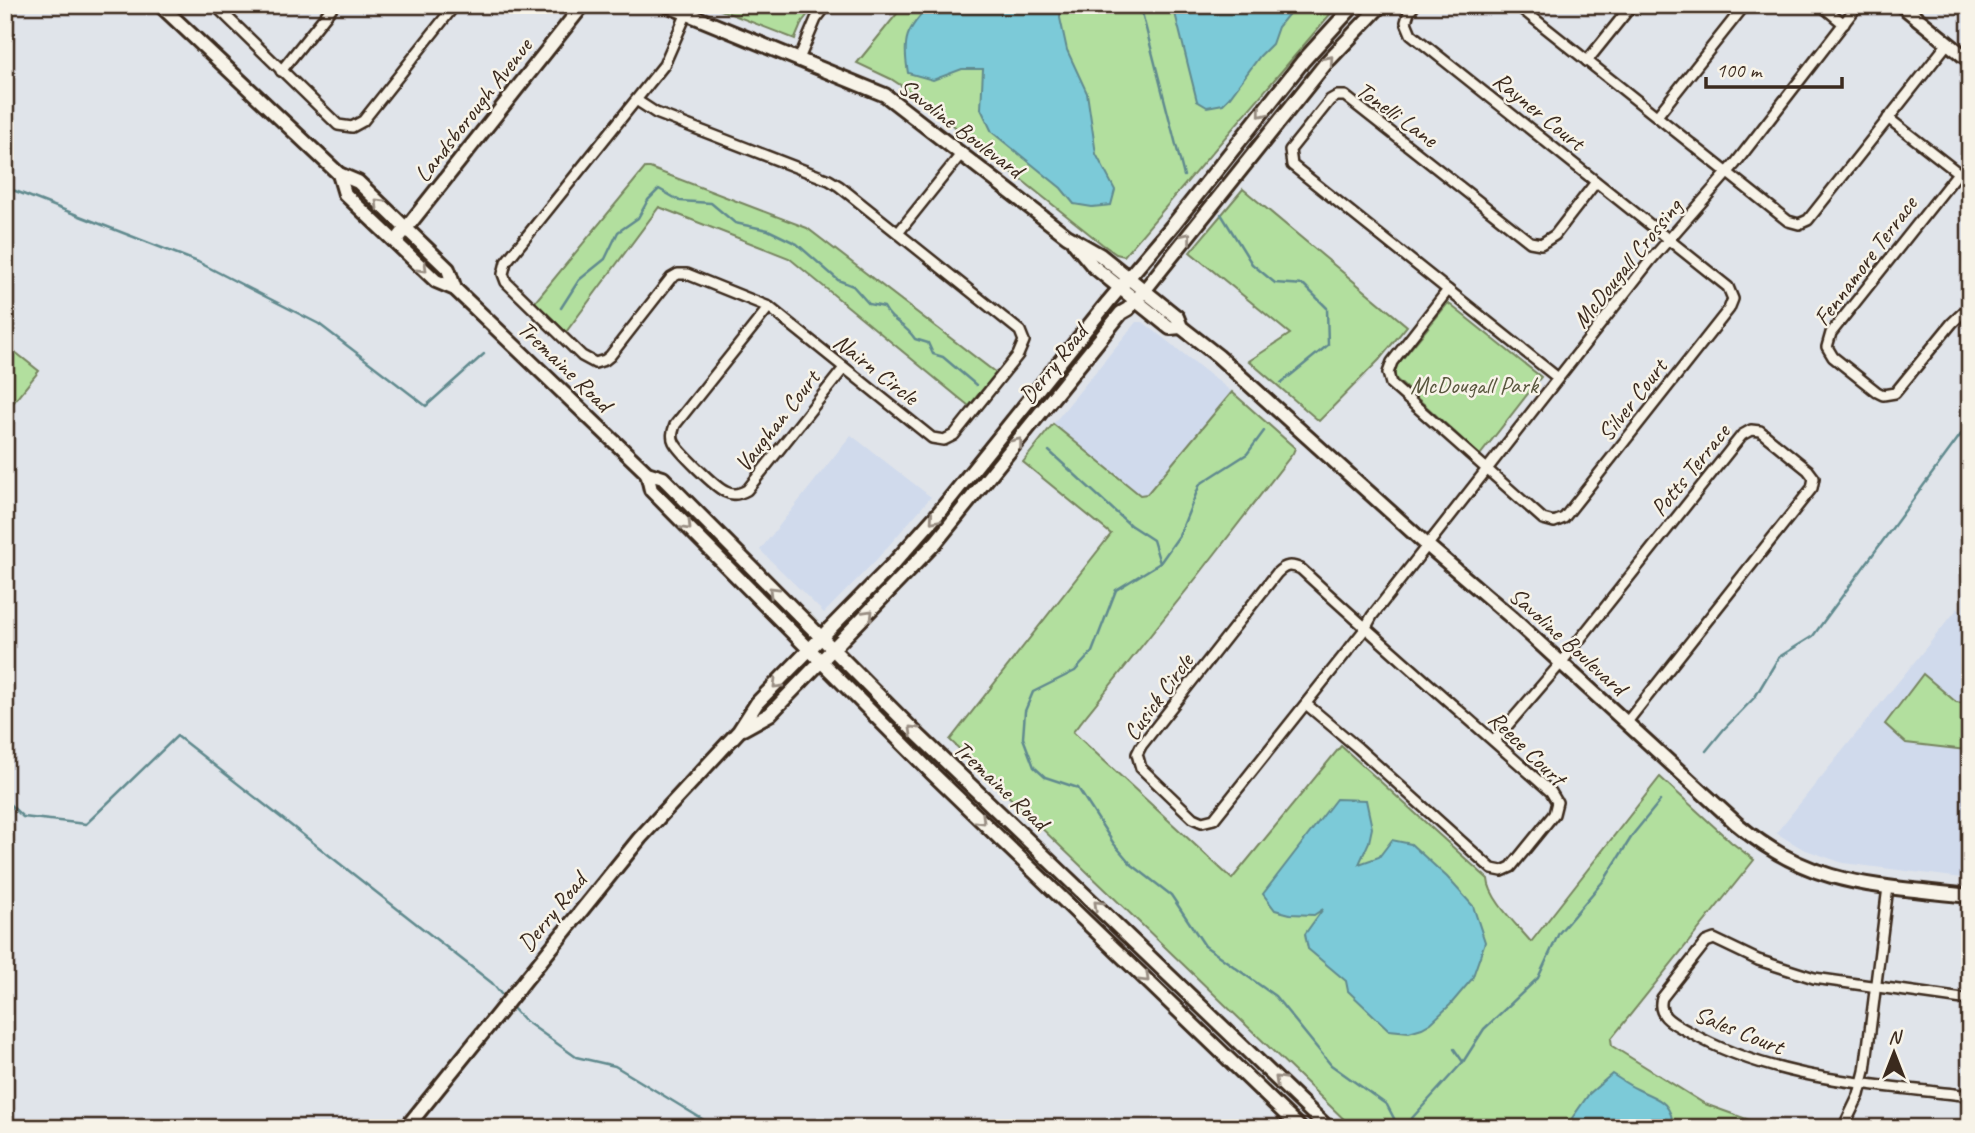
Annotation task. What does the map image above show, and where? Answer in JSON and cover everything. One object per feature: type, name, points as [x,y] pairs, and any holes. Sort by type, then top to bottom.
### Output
[{"type":"main road","name":"Tremaine Road","points":[[160,5],[339,174],[358,182],[448,269],[455,289]]},
{"type":"main road","name":"Landsborough Avenue","points":[[396,241],[583,5]]},
{"type":"main road","name":"Savoline Boulevard","points":[[666,5],[885,94],[1067,236],[1100,255],[1170,328],[1181,327],[1219,356],[1427,545],[1562,663],[1737,824],[1770,850],[1819,874],[1844,880],[1970,896]]},
{"type":"main road","name":"Derry Road","points":[[406,1128],[640,838],[739,731],[757,704],[936,516],[1303,61],[1354,5]]},
{"type":"main road","name":"Derry Road","points":[[739,731],[771,714],[936,542],[1121,313],[1140,295],[1326,63],[1381,5]]},
{"type":"main road","points":[[1901,5],[1970,61]]},
{"type":"main road","name":"Tremaine Road","points":[[339,174],[345,194],[436,281],[455,289],[647,473],[663,478],[915,732],[1328,1128]]},
{"type":"main road","name":"Tremaine Road","points":[[647,473],[651,490],[809,651],[1300,1128]]},
{"type":"street","points":[[219,5],[281,71],[338,125],[346,127],[356,126],[363,121],[455,5]]},
{"type":"street","points":[[281,71],[334,5]]},
{"type":"street","points":[[799,59],[816,19],[827,5]]},
{"type":"street","name":"Rayner Court","points":[[1415,5],[1406,22],[1411,34],[1668,239]]},
{"type":"street","points":[[1517,5],[1788,221],[1803,223],[1948,43]]},
{"type":"street","points":[[1587,61],[1632,5]]},
{"type":"street","points":[[1657,116],[1745,5]]},
{"type":"street","points":[[1821,5],[1844,24]]},
{"type":"street","name":"McDougall Crossing","points":[[1427,545],[1668,239],[1727,173],[1858,5]]},
{"type":"street","name":"Nairn Circle","points":[[636,100],[656,113],[829,180],[1020,331],[1024,341],[1023,348],[954,435],[944,440],[932,438],[769,307],[687,274],[671,278],[610,356],[595,363],[582,356],[506,282],[503,274],[506,262],[669,57],[686,15]]},
{"type":"street","name":"Tonelli Lane","points":[[1558,378],[1292,165],[1289,155],[1291,147],[1333,98],[1342,95],[1348,97],[1536,244],[1550,240],[1596,182]]},
{"type":"street","points":[[1888,118],[1970,182]]},
{"type":"street","points":[[898,233],[962,153]]},
{"type":"street","name":"Fennamore Terrace","points":[[1958,173],[1831,333],[1827,347],[1833,357],[1877,392],[1883,395],[1895,393],[1952,323],[1970,306]]},
{"type":"street","name":"Silver Court","points":[[1486,470],[1549,522],[1559,521],[1573,507],[1731,305],[1732,295],[1728,287],[1668,239]]},
{"type":"street","points":[[1448,290],[1392,362],[1389,377],[1391,384],[1486,470]]},
{"type":"street","name":"Vaughan Court","points":[[769,307],[673,431],[672,437],[677,446],[721,490],[734,494],[747,490],[844,368]]},
{"type":"street","name":"Potts Terrace","points":[[1494,741],[1562,663],[1746,432],[1760,431],[1808,470],[1814,481],[1811,491],[1627,722]]},
{"type":"street","name":"Cusick Circle","points":[[1365,629],[1301,569],[1294,566],[1282,568],[1140,746],[1138,764],[1193,818],[1210,822],[1365,629],[1427,545]]},
{"type":"street","name":"Reece Court","points":[[1306,704],[1367,755],[1492,869],[1502,871],[1511,867],[1554,814],[1557,806],[1550,792],[1365,629]]},
{"type":"street","points":[[1843,1128],[1862,1083],[1888,887]]},
{"type":"street","name":"Sales Court","points":[[1862,1083],[1812,1076],[1749,1059],[1670,1021],[1662,1014],[1660,1006],[1662,998],[1706,942],[1714,939],[1782,969],[1830,982],[1875,988]]},
{"type":"street","points":[[1875,988],[1970,1000]]},
{"type":"street","points":[[1862,1083],[1970,1096]]},
{"type":"shaded area","points":[[1136,322],[1143,322],[1232,392],[1147,494],[1140,495],[1053,424]]},
{"type":"shaded area","points":[[851,435],[931,497],[877,559],[824,613],[760,550]]},
{"type":"shaded area","points":[[1958,608],[1970,618],[1970,879],[1843,863],[1803,849],[1776,833]]},
{"type":"green space","points":[[708,5],[815,5],[802,22],[795,39]]},
{"type":"green space","points":[[904,5],[1338,5],[1124,256],[1102,244],[914,94],[891,79],[857,63]]},
{"type":"green space","points":[[645,168],[807,228],[996,373],[969,406],[789,258],[659,207],[566,332],[535,302]]},
{"type":"green space","points":[[1243,189],[1407,326],[1379,360],[1319,421],[1249,361],[1290,334],[1190,252]]},
{"type":"green space","name":"McDougall Park","points":[[1448,303],[1541,377],[1480,455],[1395,378],[1395,368]]},
{"type":"green space","points":[[5,344],[39,371],[5,413]]},
{"type":"green space","points":[[1232,392],[1295,448],[1293,453],[1073,732],[1232,879],[1341,746],[1488,879],[1499,904],[1531,942],[1660,777],[1754,860],[1611,1039],[1612,1046],[1705,1104],[1763,1125],[1764,1128],[1353,1128],[950,740],[1111,534],[1023,462],[1053,424],[1140,495],[1147,494]]},
{"type":"green space","points":[[1923,674],[1956,702],[1970,704],[1970,747],[1966,750],[1906,743],[1885,724]]},
{"type":"water","points":[[930,5],[1061,5],[1060,18],[1067,50],[1087,93],[1096,154],[1115,190],[1111,205],[1092,207],[1074,204],[1061,188],[992,132],[981,109],[983,69],[962,69],[933,80],[908,73],[908,36],[916,21]]},
{"type":"water","points":[[1173,5],[1296,5],[1278,27],[1272,44],[1229,98],[1223,104],[1207,107],[1197,101]]},
{"type":"water","points":[[1336,799],[1366,800],[1372,828],[1359,864],[1379,857],[1392,840],[1411,844],[1447,877],[1473,906],[1485,942],[1472,979],[1450,1005],[1422,1028],[1409,1032],[1389,1030],[1348,991],[1346,981],[1308,949],[1305,934],[1323,909],[1314,915],[1290,914],[1275,910],[1263,894]]},
{"type":"water","points":[[1612,1074],[1662,1102],[1669,1111],[1674,1128],[1565,1128],[1589,1094]]},
{"type":"waterway","points":[[1140,5],[1184,176]]},
{"type":"waterway","points":[[5,187],[198,262],[319,324],[426,406],[484,354]]},
{"type":"waterway","points":[[561,308],[579,280],[605,259],[618,232],[638,218],[648,200],[659,189],[680,201],[711,203],[735,223],[768,230],[797,244],[838,280],[853,286],[869,304],[884,307],[915,339],[928,343],[933,354],[943,357],[976,385]]},
{"type":"waterway","points":[[1221,214],[1252,264],[1275,283],[1304,285],[1327,308],[1328,345],[1281,383]]},
{"type":"waterway","points":[[1706,751],[1755,697],[1779,657],[1813,636],[1970,422]]},
{"type":"waterway","points":[[1264,431],[1247,454],[1200,484],[1179,536],[1160,563],[1116,590],[1092,652],[1075,671],[1033,692],[1025,711],[1023,738],[1034,767],[1045,777],[1078,788],[1114,844],[1131,864],[1171,895],[1205,946],[1275,996],[1331,1065],[1387,1105],[1399,1128]]},
{"type":"waterway","points":[[1049,451],[1130,525],[1153,540],[1160,563]]},
{"type":"waterway","points":[[5,800],[23,817],[86,824],[177,736],[492,983],[501,994]]},
{"type":"waterway","points":[[1403,1128],[1463,1062],[1484,1029],[1538,978],[1559,933],[1605,879],[1634,833],[1660,801]]},
{"type":"waterway","points":[[512,1007],[524,1020],[576,1057],[615,1066],[717,1128]]},
{"type":"waterway","points":[[1454,1049],[1463,1062]]}]
